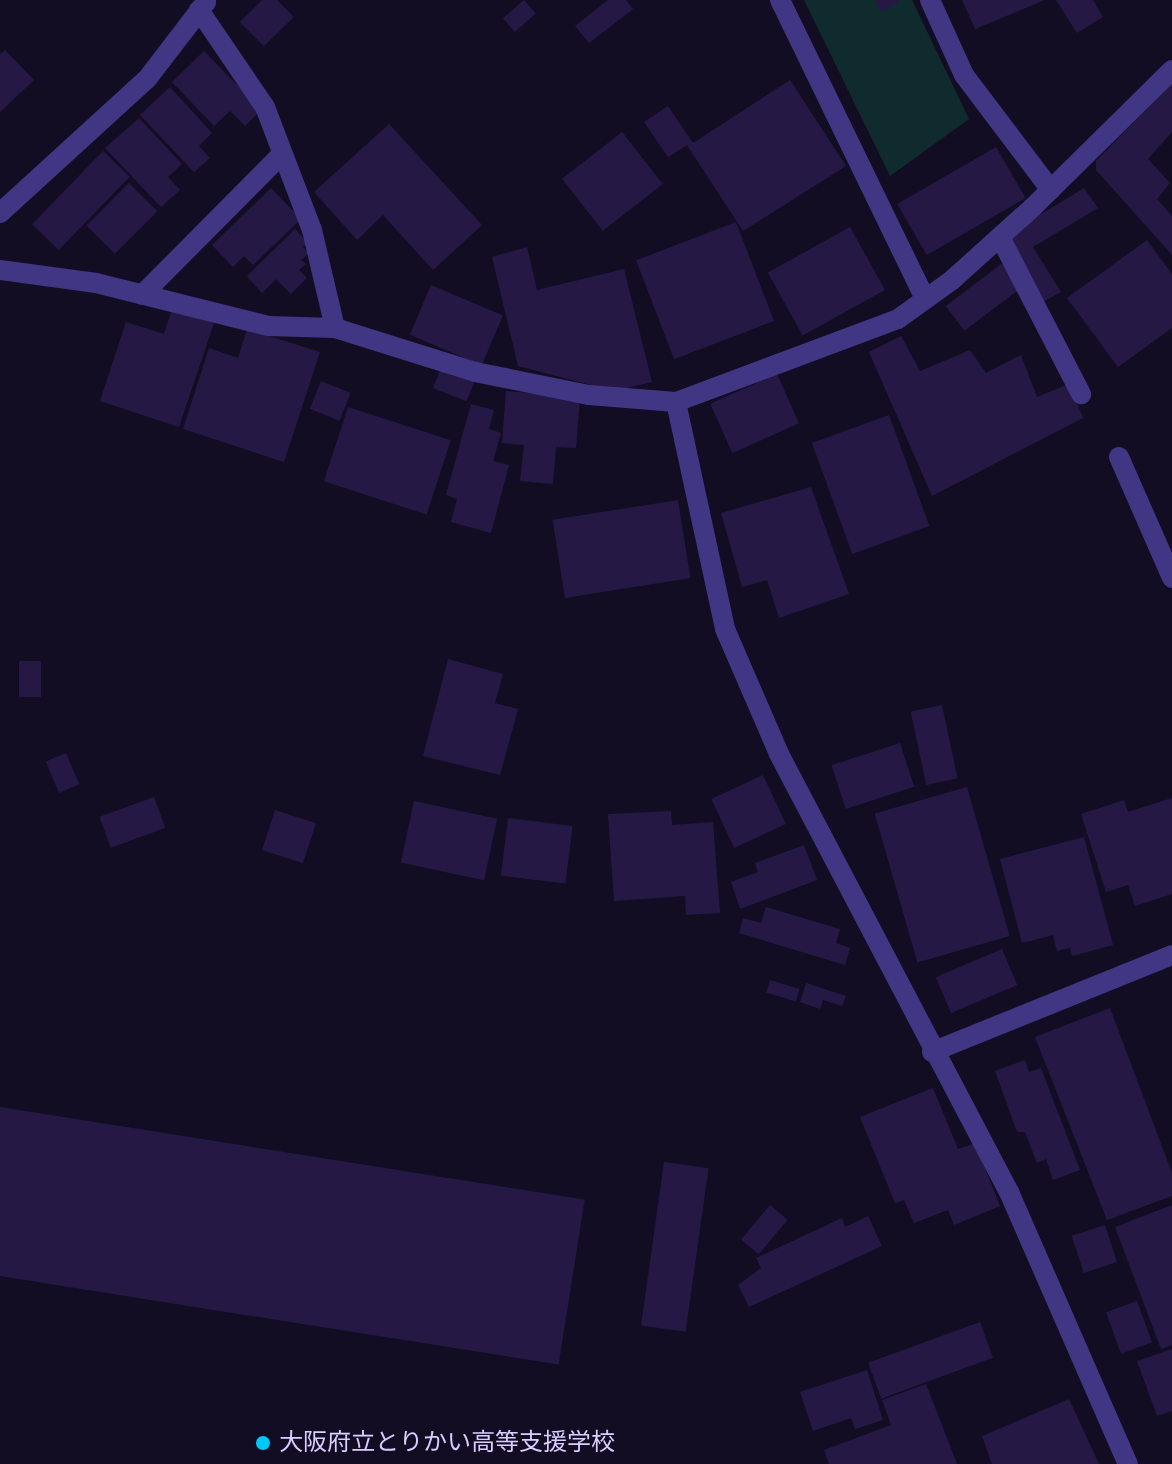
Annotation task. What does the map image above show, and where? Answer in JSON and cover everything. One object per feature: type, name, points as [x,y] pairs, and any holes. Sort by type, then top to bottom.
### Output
[{"type":"street","points":[[780,0],[925,299]]},
{"type":"street","points":[[930,0],[964,75],[1051,190]]},
{"type":"street","points":[[0,213],[147,79],[203,5],[265,107],[312,230],[335,328]]},
{"type":"street","points":[[0,270],[142,295],[268,326],[335,328],[475,372],[589,395],[676,402],[898,319],[1000,237],[1172,70]]},
{"type":"street","points":[[142,295],[282,154]]},
{"type":"street","points":[[1000,237],[1081,394]]},
{"type":"street","points":[[676,402],[725,629],[779,754],[932,1052],[1009,1192],[1128,1464]]},
{"type":"street","points":[[1119,457],[1172,578]]},
{"type":"street","points":[[932,1052],[1172,955]]},
{"type":"green space","points":[[804,0],[912,0],[969,119],[890,176]]},
{"type":"building","points":[[262,0],[277,0],[294,17],[264,46],[240,22]]},
{"type":"building","points":[[524,0],[536,14],[515,32],[503,18]]},
{"type":"building","points":[[608,0],[626,0],[633,9],[589,43],[575,26]]},
{"type":"building","points":[[875,0],[898,0],[899,3],[881,12]]},
{"type":"building","points":[[962,0],[1045,0],[975,29]]},
{"type":"building","points":[[1056,0],[1093,0],[1103,17],[1077,33]]},
{"type":"building","points":[[5,50],[34,80],[0,112],[0,54]]},
{"type":"building","points":[[204,51],[261,110],[245,126],[230,111],[214,126],[172,82]]},
{"type":"building","points":[[790,80],[846,166],[743,231],[687,145],[668,157],[644,122],[668,106],[693,143]]},
{"type":"building","points":[[1172,83],[1172,132],[1148,159],[1170,183],[1157,199],[1172,216],[1172,255],[1096,170],[1096,161]]},
{"type":"building","points":[[170,87],[212,133],[199,146],[210,158],[194,172],[140,115]]},
{"type":"building","points":[[139,118],[182,164],[168,177],[180,190],[161,207],[105,148]]},
{"type":"building","points":[[389,124],[482,225],[433,270],[383,215],[357,240],[314,192]]},
{"type":"building","points":[[622,132],[663,184],[603,231],[562,179]]},
{"type":"building","points":[[996,147],[1026,198],[927,255],[897,204]]},
{"type":"building","points":[[103,151],[130,177],[59,250],[32,224]]},
{"type":"building","points":[[129,183],[157,211],[115,254],[87,225]]},
{"type":"building","points":[[271,188],[301,219],[253,265],[244,256],[233,267],[212,245]]},
{"type":"building","points":[[1084,188],[1098,208],[1033,247],[1061,292],[1041,303],[1002,238]]},
{"type":"building","points":[[736,222],[774,321],[674,359],[636,260]]},
{"type":"building","points":[[850,227],[885,290],[803,336],[768,273]]},
{"type":"building","points":[[295,229],[308,243],[303,247],[309,253],[301,260],[306,264],[299,270],[307,278],[291,294],[276,279],[262,293],[247,276]]},
{"type":"building","points":[[1147,240],[1172,274],[1172,328],[1118,367],[1067,298]]},
{"type":"building","points":[[527,247],[537,290],[624,269],[652,382],[614,391],[518,366],[492,257]]},
{"type":"building","points":[[1004,262],[1023,287],[964,331],[946,306]]},
{"type":"building","points":[[431,285],[503,315],[482,365],[410,335]]},
{"type":"building","points":[[172,309],[214,323],[179,427],[100,401],[126,322],[164,334]]},
{"type":"building","points":[[247,329],[320,352],[284,462],[183,429],[209,348],[238,358]]},
{"type":"building","points":[[901,336],[920,371],[970,350],[986,373],[1021,355],[1037,397],[1069,384],[1083,418],[932,496],[869,352]]},
{"type":"building","points":[[442,365],[476,378],[467,401],[433,388]]},
{"type":"building","points":[[777,374],[799,423],[732,453],[710,404]]},
{"type":"building","points":[[321,381],[351,393],[339,421],[310,409]]},
{"type":"building","points":[[506,391],[580,397],[576,448],[556,447],[553,484],[520,481],[524,445],[502,443]]},
{"type":"building","points":[[471,404],[494,410],[489,429],[501,433],[493,461],[509,465],[491,533],[451,522],[457,499],[446,495]]},
{"type":"building","points":[[348,407],[451,440],[427,515],[324,481]]},
{"type":"building","points":[[889,415],[929,526],[852,554],[812,443]]},
{"type":"building","points":[[811,487],[849,594],[779,618],[767,580],[742,587],[721,513]]},
{"type":"building","points":[[678,500],[690,578],[565,598],[553,520]]},
{"type":"building","points":[[448,659],[503,674],[495,703],[518,709],[500,775],[423,756]]},
{"type":"building","points":[[19,661],[41,661],[41,697],[19,697]]},
{"type":"building","points":[[942,705],[958,778],[926,785],[911,712]]},
{"type":"building","points":[[900,743],[914,787],[846,809],[832,765]]},
{"type":"building","points":[[66,753],[79,784],[59,793],[46,762]]},
{"type":"building","points":[[763,775],[786,824],[734,848],[711,799]]},
{"type":"building","points":[[967,787],[1010,936],[917,962],[875,813]]},
{"type":"building","points":[[154,797],[165,828],[111,848],[99,817]]},
{"type":"building","points":[[1172,798],[1172,894],[1135,906],[1128,885],[1106,892],[1081,814],[1124,800],[1128,812]]},
{"type":"building","points":[[414,801],[497,819],[484,880],[401,863]]},
{"type":"building","points":[[275,810],[316,823],[303,863],[262,850]]},
{"type":"building","points":[[671,811],[672,825],[713,822],[720,913],[686,915],[685,896],[614,901],[608,814]]},
{"type":"building","points":[[508,818],[573,826],[565,883],[501,876]]},
{"type":"building","points":[[1084,837],[1113,945],[1072,956],[1070,948],[1057,951],[1053,935],[1022,943],[1000,859]]},
{"type":"building","points":[[804,845],[817,880],[740,909],[731,882],[758,872],[755,863]]},
{"type":"building","points":[[766,907],[840,929],[836,943],[850,948],[845,965],[739,933],[743,918],[761,923]]},
{"type":"building","points":[[1002,949],[1017,985],[951,1013],[936,977]]},
{"type":"building","points":[[770,980],[800,989],[796,1001],[766,992]]},
{"type":"building","points":[[806,983],[846,996],[842,1006],[823,1000],[820,1009],[800,1002]]},
{"type":"building","points":[[1110,1008],[1172,1173],[1172,1196],[1107,1220],[1035,1037]]},
{"type":"building","points":[[1025,1060],[1029,1072],[1041,1068],[1080,1170],[1053,1180],[1046,1159],[1037,1163],[1025,1132],[1017,1132],[995,1071]]},
{"type":"building","points":[[933,1088],[958,1149],[975,1143],[1000,1206],[954,1225],[948,1210],[914,1223],[904,1200],[895,1203],[860,1117]]},
{"type":"building","points":[[0,1107],[585,1200],[559,1365],[0,1276]]},
{"type":"building","points":[[664,1162],[709,1168],[686,1332],[641,1325]]},
{"type":"building","points":[[770,1205],[788,1220],[759,1254],[741,1239]]},
{"type":"building","points":[[1172,1205],[1172,1345],[1161,1349],[1115,1227]]},
{"type":"building","points":[[868,1216],[882,1246],[749,1307],[738,1285],[761,1268],[756,1258],[842,1218],[845,1227]]},
{"type":"building","points":[[1105,1225],[1117,1262],[1084,1273],[1072,1236]]},
{"type":"building","points":[[1137,1301],[1152,1342],[1121,1354],[1106,1312]]},
{"type":"building","points":[[980,1322],[993,1358],[881,1398],[868,1363]]},
{"type":"building","points":[[1172,1349],[1172,1411],[1157,1416],[1137,1361]]},
{"type":"building","points":[[867,1370],[883,1420],[855,1429],[851,1418],[813,1431],[800,1392]]},
{"type":"building","points":[[926,1384],[957,1464],[829,1464],[824,1450],[891,1425],[882,1400]]},
{"type":"building","points":[[1069,1399],[1099,1464],[992,1464],[982,1436]]},
{"type":"place","name":"大阪府立とりかい高等支援学校","points":[[263,1443]]}]
